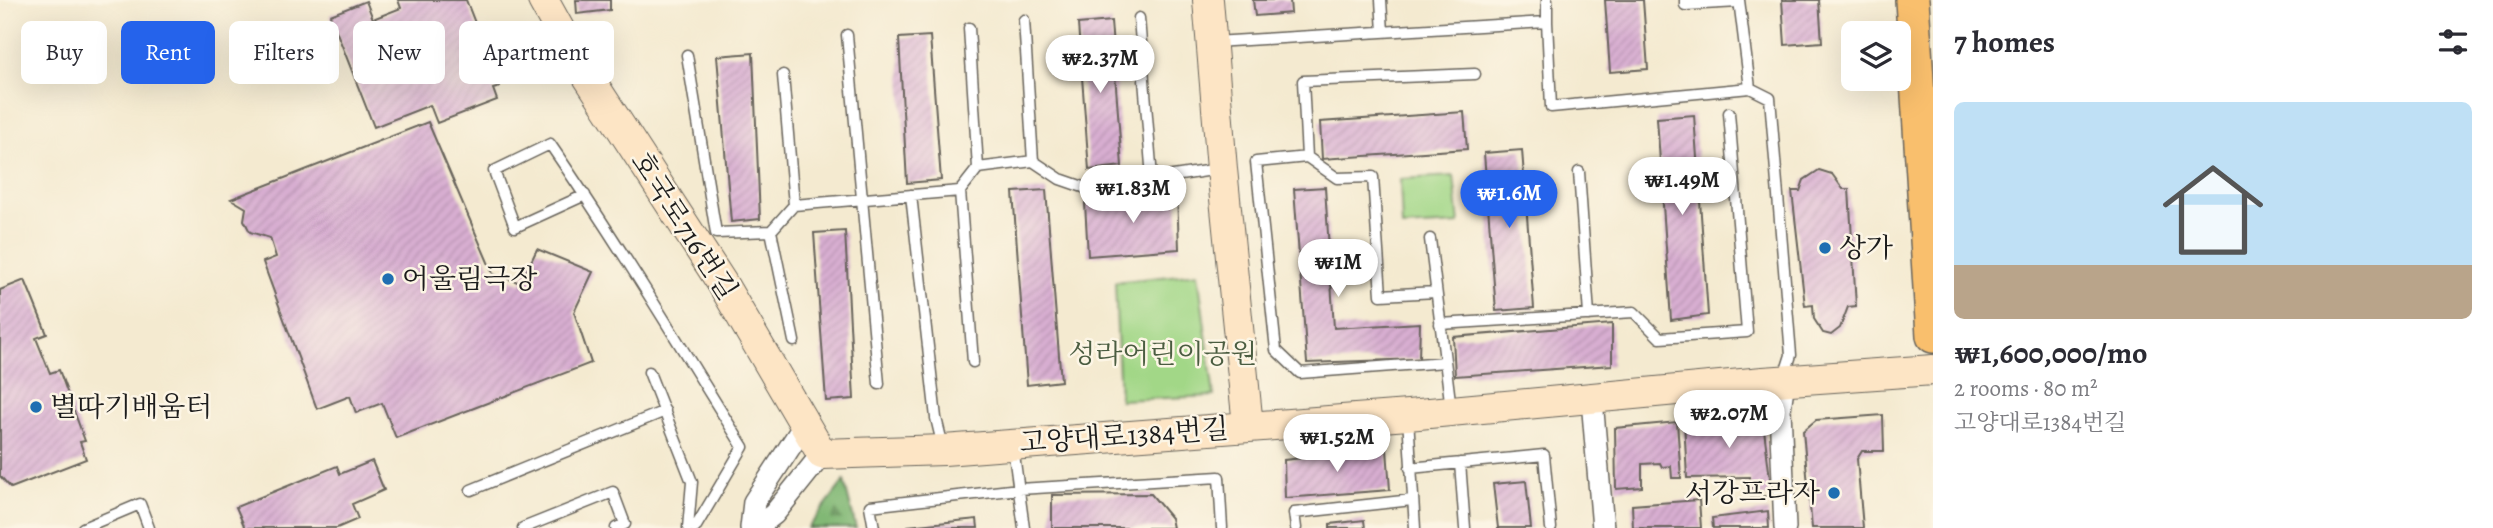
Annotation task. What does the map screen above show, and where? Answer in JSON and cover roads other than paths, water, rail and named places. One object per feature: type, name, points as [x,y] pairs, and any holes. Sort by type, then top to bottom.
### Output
[{"type":"main road","points":[[1912,0],[1929,208],[1933,336]]},
{"type":"street","name":"호국로716번길","points":[[544,0],[570,49],[722,283],[822,454]]},
{"type":"street","points":[[1208,0],[1248,426]]},
{"type":"street","name":"고양대로1384번길","points":[[822,454],[944,450],[1451,412],[1784,380],[1933,370]]},
{"type":"street","points":[[1784,380],[1780,409],[1785,528]]},
{"type":"street","points":[[1592,400],[1603,528]]},
{"type":"street","points":[[753,528],[754,502],[805,424]]},
{"type":"street","points":[[753,528],[774,514],[822,454]]},
{"type":"lane","points":[[1381,0],[1383,32]]},
{"type":"lane","points":[[1547,0],[1551,107],[1750,88],[1770,98],[1791,355],[1784,380]]},
{"type":"lane","points":[[1685,0],[1685,5],[1739,1],[1750,88]]},
{"type":"lane","points":[[1139,18],[1152,178]]},
{"type":"lane","points":[[1024,20],[1033,161]]},
{"type":"lane","points":[[1210,42],[1547,22]]},
{"type":"lane","points":[[969,28],[978,168],[960,191],[973,362]]},
{"type":"lane","points":[[847,35],[879,384]]},
{"type":"lane","points":[[687,55],[716,233],[771,231],[794,205],[960,191]]},
{"type":"lane","points":[[1307,157],[1303,81],[1475,74]]},
{"type":"lane","points":[[783,75],[794,205]]},
{"type":"lane","points":[[1440,324],[1634,312],[1660,338],[1747,332],[1729,113]]},
{"type":"lane","points":[[585,195],[515,227],[494,171],[550,144],[585,195],[743,447],[695,528]]},
{"type":"lane","points":[[1436,292],[1381,295],[1373,177],[1337,178],[1307,157],[1256,162],[1276,350],[1300,373],[1445,362]]},
{"type":"lane","points":[[978,168],[1033,161],[1060,179],[1089,189],[1222,169]]},
{"type":"lane","points":[[1579,172],[1589,315]]},
{"type":"lane","points":[[911,195],[936,418],[944,450]]},
{"type":"lane","points":[[771,231],[794,341]]},
{"type":"lane","points":[[1430,239],[1451,412]]},
{"type":"lane","points":[[649,372],[692,482],[688,528]]},
{"type":"lane","points":[[471,490],[664,411]]},
{"type":"lane","points":[[1408,415],[1415,528]]},
{"type":"lane","points":[[1012,444],[1024,528]]},
{"type":"lane","points":[[1410,468],[1544,455],[1551,528]]},
{"type":"lane","points":[[1460,463],[1465,528]]},
{"type":"lane","points":[[874,528],[870,506],[1019,489],[1219,477],[1223,528]]},
{"type":"lane","points":[[523,528],[613,492],[625,524],[615,528]]},
{"type":"lane","points":[[1296,528],[1294,513],[1412,500]]},
{"type":"lane","points":[[83,528],[140,504],[149,528]]},
{"type":"place","name":"상가","points":[[1825,248]]},
{"type":"place","name":"어울림극장","points":[[388,279]]},
{"type":"place","name":"별따기배움터","points":[[36,407]]},
{"type":"place","name":"서강프라자","points":[[1834,493]]},
{"type":"park label","name":"성라어린이공원","points":[[1163,354]]}]
